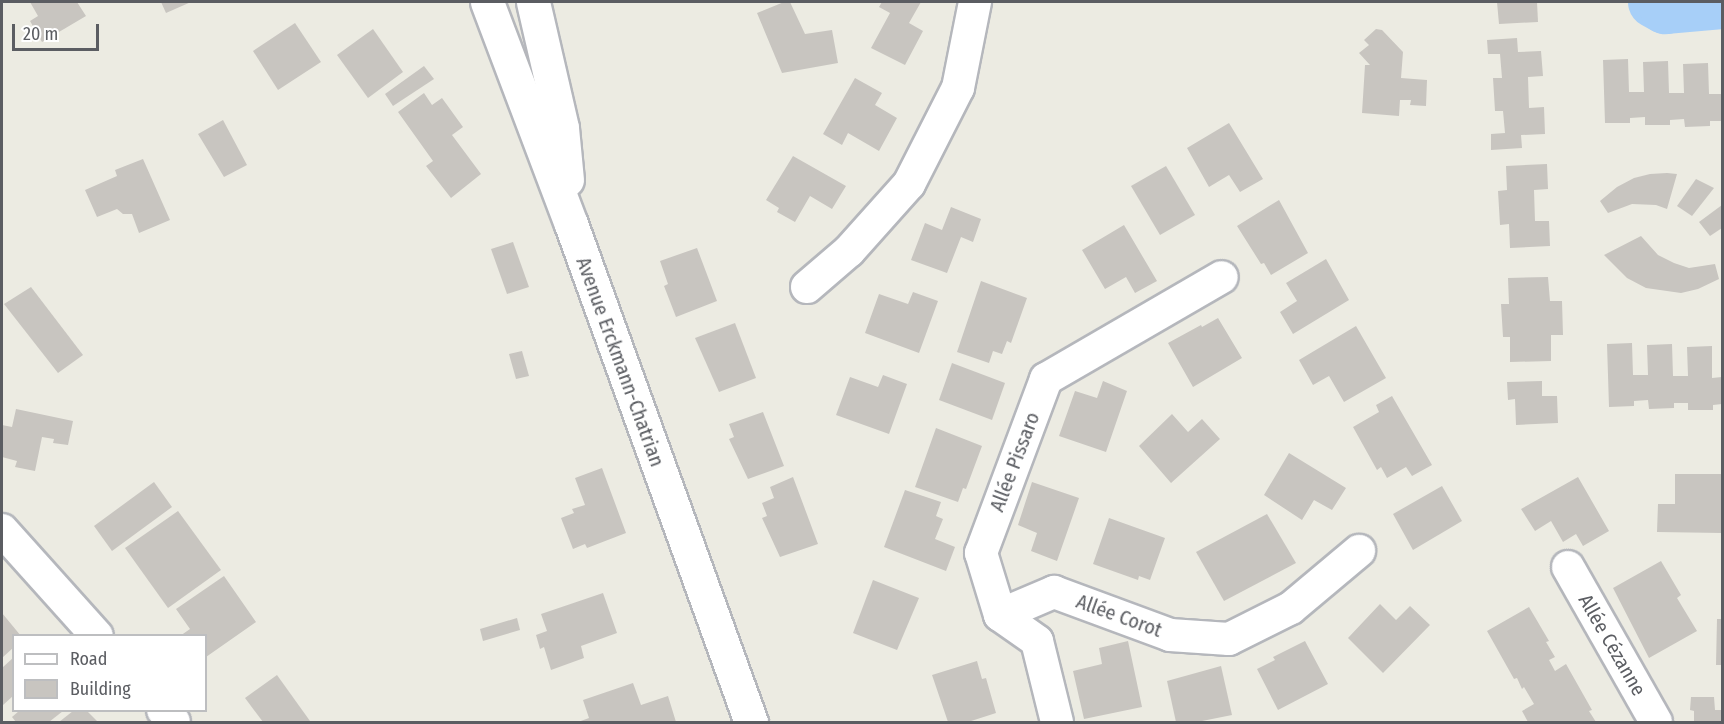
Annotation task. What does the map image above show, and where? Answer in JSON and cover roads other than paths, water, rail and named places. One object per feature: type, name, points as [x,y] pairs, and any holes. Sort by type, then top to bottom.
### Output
[{"type":"street","name":"Avenue Erckmann-Chatrian","points":[[487,2],[571,224],[752,723]]},
{"type":"street","points":[[533,2],[562,128],[571,224]]},
{"type":"street","points":[[807,287],[849,251],[909,184],[958,88],[975,2]]},
{"type":"street","name":"Allée Pissaro","points":[[1000,615],[981,554],[1046,379],[1222,277]]},
{"type":"street","points":[[2,530],[95,634]]},
{"type":"street","name":"Allée Corot","points":[[1000,615],[1054,592],[1170,635],[1229,639],[1291,608],[1359,551]]},
{"type":"street","name":"Allée Cézanne","points":[[1568,567],[1656,723]]},
{"type":"street","points":[[1000,615],[1037,641],[1057,723]]},
{"type":"waterway","points":[[1654,2],[1665,8],[1722,3]]}]
